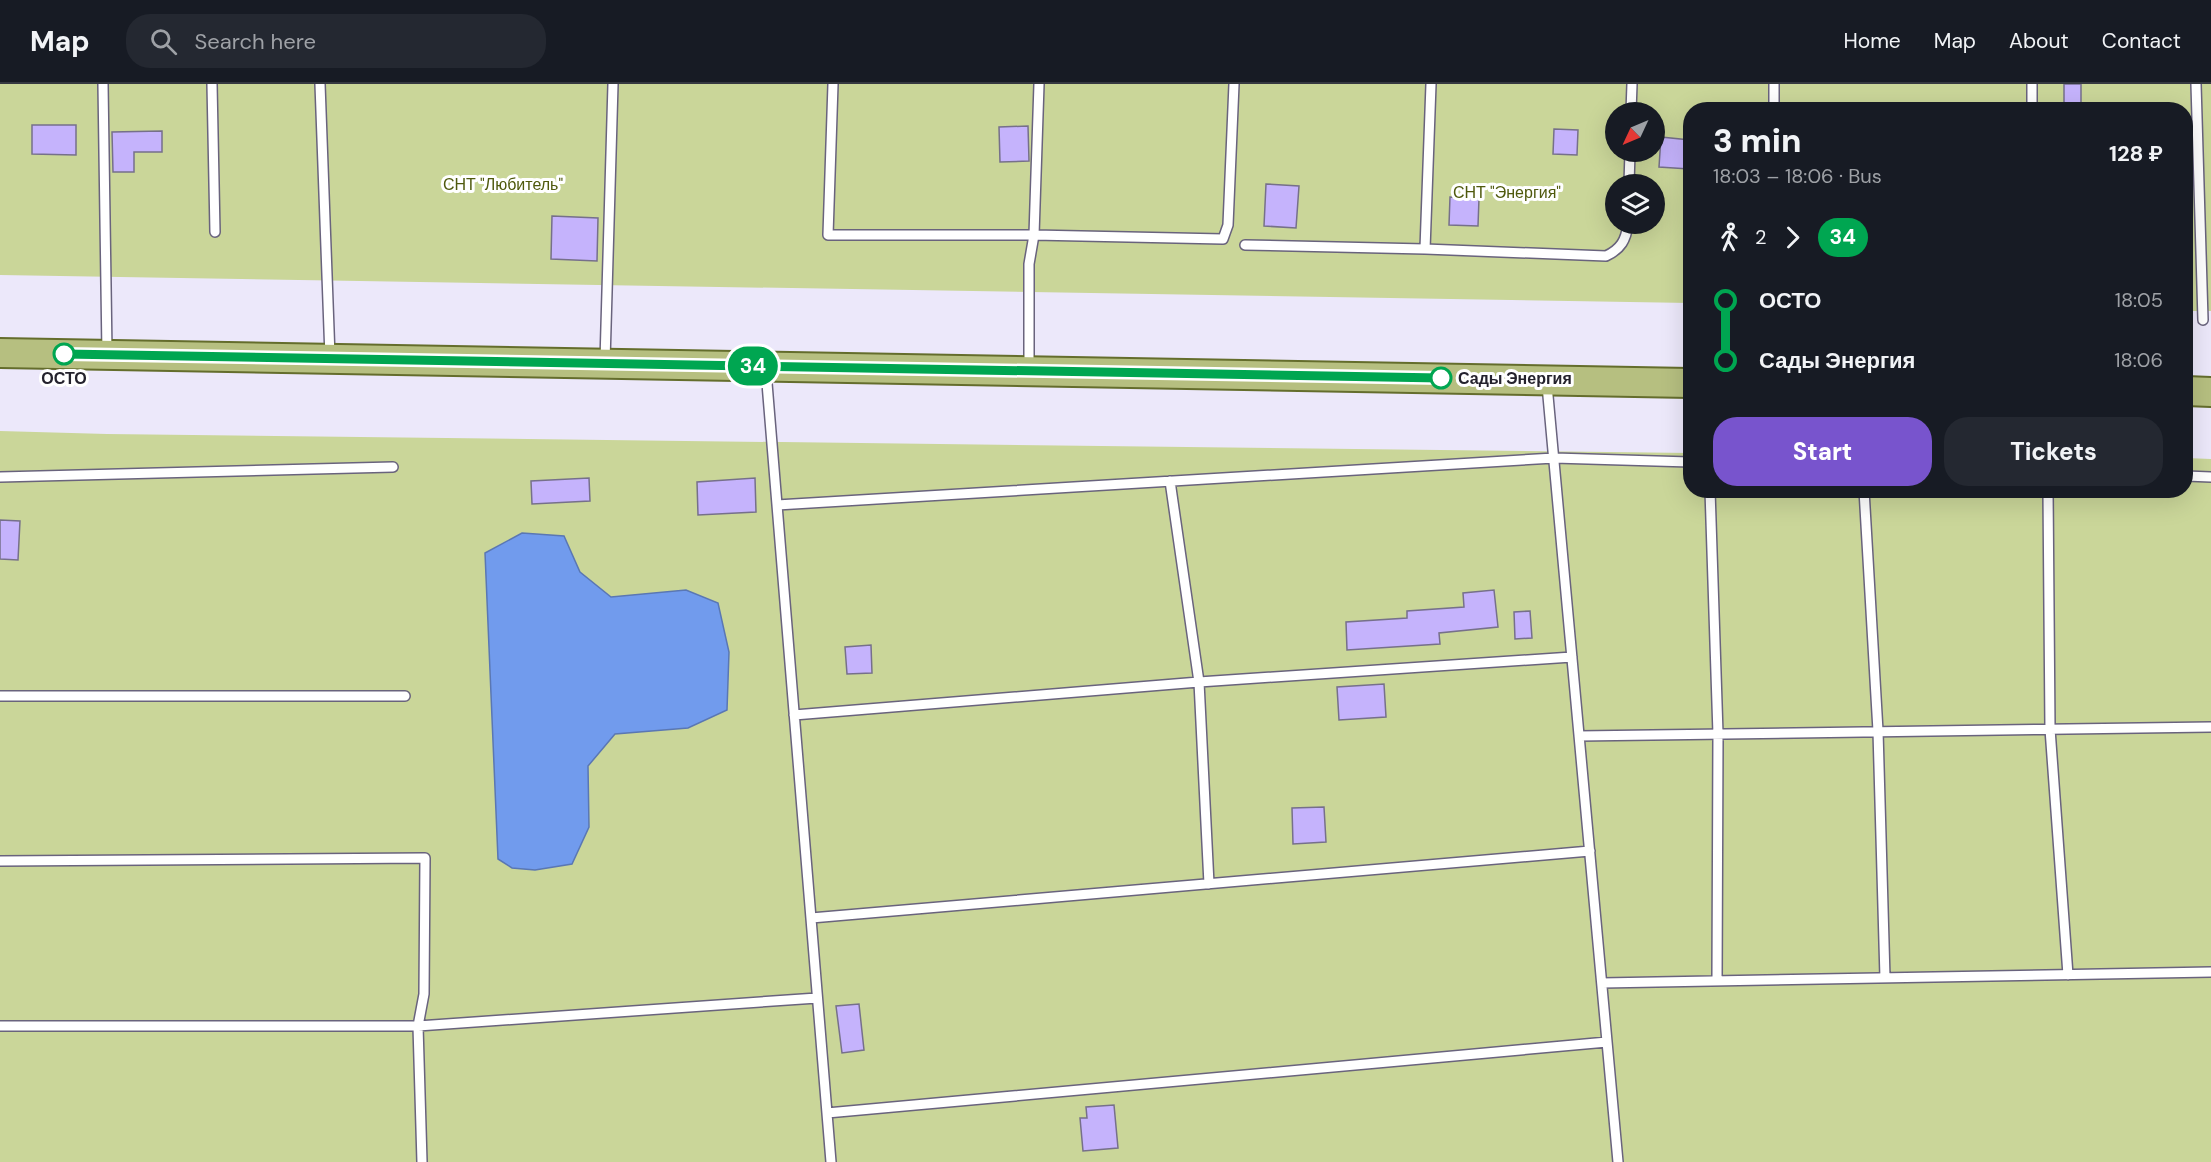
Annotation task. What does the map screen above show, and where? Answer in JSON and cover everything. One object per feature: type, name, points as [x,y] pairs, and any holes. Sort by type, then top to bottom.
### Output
[{"type":"main road","points":[[0,353],[1683,382]]},
{"type":"main road","points":[[2193,391],[2211,392]]},
{"type":"lane","points":[[103,84],[107,355]]},
{"type":"lane","points":[[212,84],[215,232]]},
{"type":"lane","points":[[321,84],[330,359]]},
{"type":"lane","points":[[605,363],[613,84]]},
{"type":"lane","points":[[833,84],[828,235],[1034,235],[1223,239],[1228,225],[1234,84]]},
{"type":"lane","points":[[1029,370],[1029,264],[1034,235],[1039,84]]},
{"type":"lane","points":[[1425,249],[1431,84]]},
{"type":"lane","points":[[1631,102],[1632,84]]},
{"type":"lane","points":[[1774,84],[1774,102]]},
{"type":"lane","points":[[2032,84],[2032,102]]},
{"type":"lane","points":[[2196,84],[2203,320]]},
{"type":"lane","points":[[1245,245],[1606,256],[1618,250],[1626,234]]},
{"type":"lane","points":[[765,366],[831,1162]]},
{"type":"lane","points":[[1547,380],[1618,1162]]},
{"type":"lane","points":[[777,505],[1554,458],[1683,462]]},
{"type":"lane","points":[[0,477],[393,467]]},
{"type":"lane","points":[[2193,476],[2211,477]]},
{"type":"lane","points":[[1170,481],[1199,682],[1209,884]]},
{"type":"lane","points":[[1710,498],[1718,734],[1717,981]]},
{"type":"lane","points":[[1864,498],[1878,731],[1885,978]]},
{"type":"lane","points":[[2048,498],[2050,729],[2068,975]]},
{"type":"lane","points":[[794,715],[1199,682],[1572,657]]},
{"type":"lane","points":[[0,696],[405,696]]},
{"type":"lane","points":[[1579,736],[2211,727]]},
{"type":"lane","points":[[811,918],[1590,851]]},
{"type":"lane","points":[[0,861],[425,858],[424,994],[418,1026],[422,1162]]},
{"type":"lane","points":[[1602,983],[2211,972]]},
{"type":"lane","points":[[0,1026],[418,1026],[818,998]]},
{"type":"lane","points":[[827,1113],[1607,1042]]},
{"type":"green space","name":"СНТ \"Энергия\"","points":[[0,84],[2211,84],[2211,311],[2193,311],[2193,102],[1683,102],[1683,303],[0,275]]},
{"type":"green space","points":[[0,431],[1683,453],[1683,498],[2193,498],[2193,458],[2211,459],[2211,1162],[0,1162]]},
{"type":"water","points":[[522,533],[564,536],[580,572],[611,597],[686,590],[718,603],[729,652],[727,710],[688,728],[615,734],[588,766],[589,827],[572,864],[535,870],[512,868],[498,859],[485,553]]},
{"type":"building","points":[[2064,84],[2081,84],[2081,102],[2064,102]]},
{"type":"building","points":[[32,125],[76,125],[76,155],[32,154]]},
{"type":"building","points":[[1028,126],[1029,161],[1000,162],[999,127]]},
{"type":"building","points":[[1554,129],[1578,130],[1577,155],[1553,154]]},
{"type":"building","points":[[162,131],[162,152],[134,152],[134,172],[113,172],[112,132]]},
{"type":"building","points":[[1665,137],[1683,139],[1683,169],[1659,167],[1659,162],[1665,162]]},
{"type":"building","points":[[1266,184],[1299,186],[1296,228],[1264,226]]},
{"type":"building","points":[[1450,197],[1479,198],[1478,226],[1449,225]]},
{"type":"building","points":[[552,216],[598,218],[597,261],[551,259]]},
{"type":"building","points":[[589,478],[590,501],[532,504],[531,481]]},
{"type":"building","points":[[755,478],[756,512],[698,515],[697,482]]},
{"type":"building","points":[[0,520],[20,521],[18,560],[0,559]]},
{"type":"building","points":[[1494,590],[1498,627],[1439,633],[1440,644],[1347,650],[1346,622],[1407,618],[1407,611],[1464,607],[1463,593]]},
{"type":"building","points":[[1530,611],[1532,638],[1515,639],[1514,612]]},
{"type":"building","points":[[871,645],[872,673],[847,674],[845,647]]},
{"type":"building","points":[[1384,684],[1386,717],[1339,720],[1337,687]]},
{"type":"building","points":[[1324,807],[1326,842],[1293,844],[1292,808]]},
{"type":"building","points":[[859,1004],[864,1050],[842,1053],[836,1006]]},
{"type":"building","points":[[1114,1105],[1118,1148],[1083,1151],[1080,1118],[1087,1118],[1086,1107]]},
{"type":"bus line","name":"34","points":[[64,354],[1441,378]]},
{"type":"place","name":"ОСТО","points":[[64,354]]},
{"type":"place","name":"Сады Энергия","points":[[1441,378]]},
{"type":"park label","name":"СНТ \"Любитель\"","points":[[503,184]]}]
